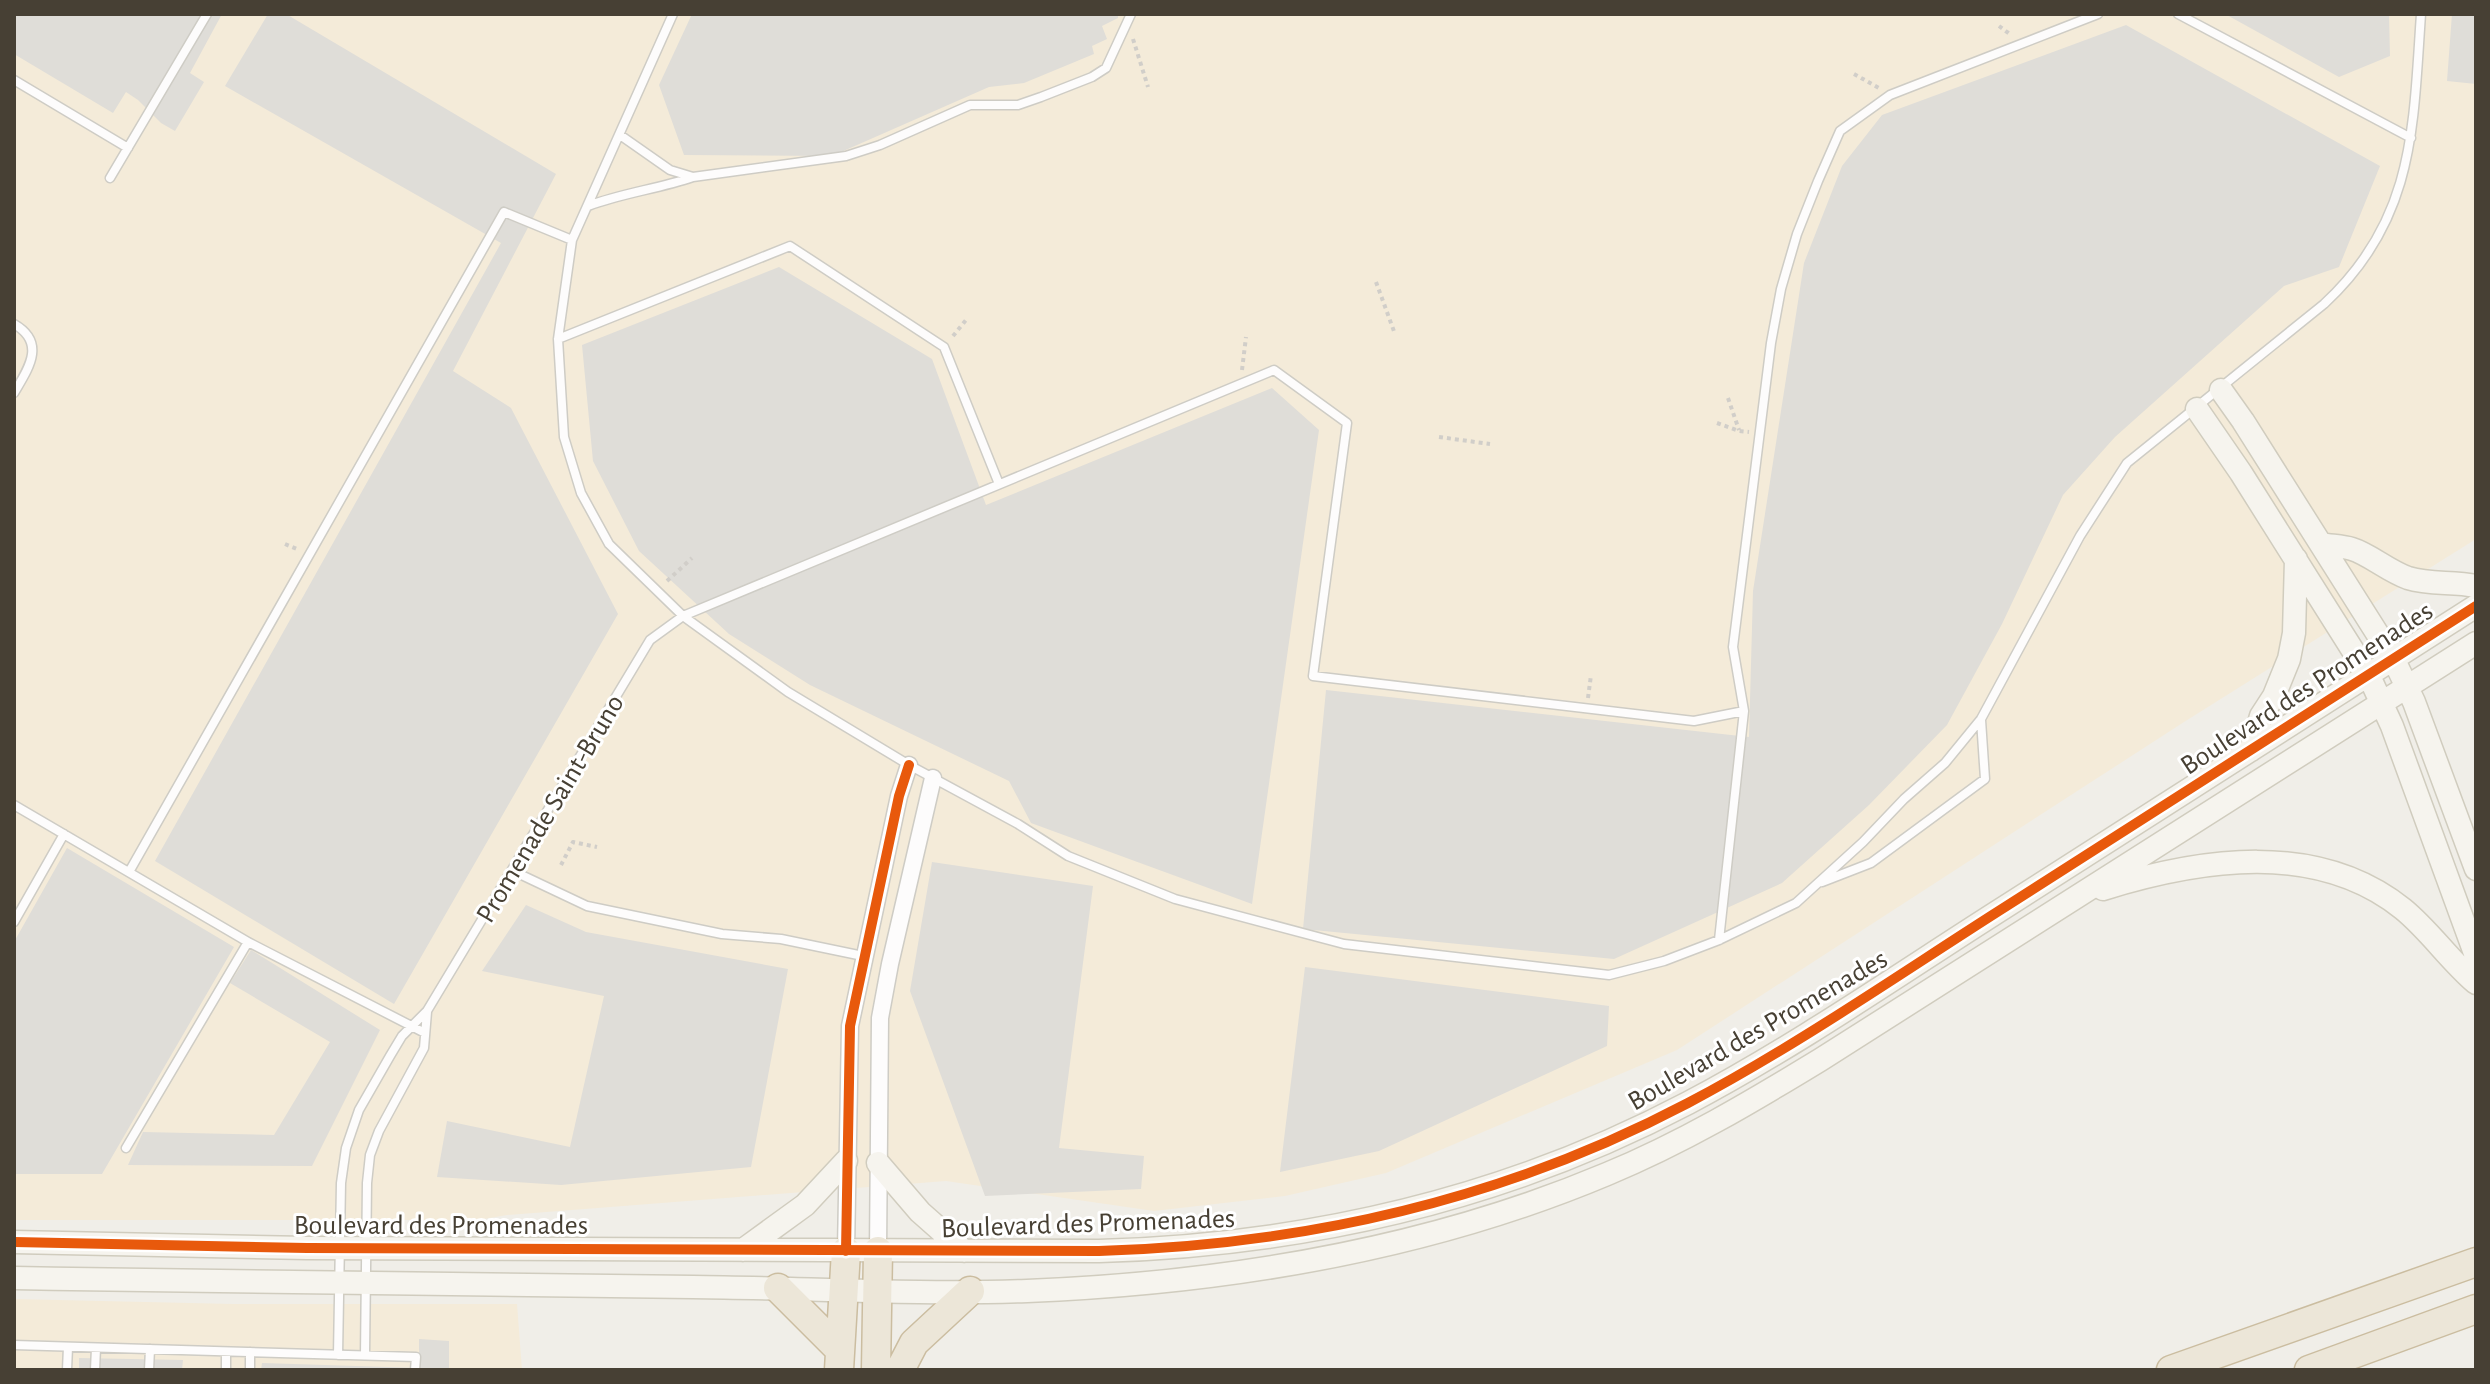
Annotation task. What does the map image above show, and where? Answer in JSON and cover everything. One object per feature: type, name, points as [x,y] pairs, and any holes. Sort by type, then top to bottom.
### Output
[{"type":"highway","points":[[839,1360],[846,1251]]},
{"type":"highway","points":[[876,1370],[878,1251]]},
{"type":"highway","points":[[2417,1282],[2476,1255]]},
{"type":"highway","points":[[2171,1370],[2476,1262]]},
{"type":"highway","points":[[778,1288],[839,1360]]},
{"type":"highway","points":[[900,1370],[914,1343],[970,1291]]},
{"type":"highway","points":[[2309,1370],[2476,1309]]},
{"type":"street","points":[[2221,390],[2394,660],[2407,686],[2476,869]]},
{"type":"street","points":[[2197,409],[2369,676],[2382,702],[2476,956]]},
{"type":"street","points":[[2321,544],[2354,549],[2406,577],[2476,586]]},
{"type":"street","points":[[2251,750],[2261,716],[2274,696],[2289,659],[2294,633],[2296,559]]},
{"type":"street","name":"Boulevard des Promenades","points":[[14,1242],[340,1248],[1159,1249],[1276,1237],[1362,1222],[1422,1207],[1557,1162],[1660,1117],[1765,1060],[2476,606]]},
{"type":"street","name":"Boulevard des Promenades","points":[[14,1278],[970,1291],[1095,1286],[1300,1264],[1421,1238],[1536,1202],[1662,1150],[1741,1108],[2476,643]]},
{"type":"street","points":[[846,1251],[849,1037],[863,956],[899,796],[909,765]]},
{"type":"street","points":[[878,1251],[880,1018],[922,815],[933,778]]},
{"type":"street","points":[[2075,898],[2150,876],[2210,864],[2278,862],[2319,869],[2357,881],[2390,899],[2417,921],[2453,964],[2476,983]]},
{"type":"street","points":[[743,1250],[805,1205],[846,1161]]},
{"type":"street","points":[[878,1163],[920,1212],[964,1251]]},
{"type":"lane","points":[[110,178],[207,14]]},
{"type":"lane","points":[[673,14],[572,240],[558,339],[564,437],[581,493],[609,544],[683,616],[810,707],[1018,824],[1068,856],[1175,899],[1330,941],[1609,975],[1664,961],[1719,940],[1796,903],[1945,763],[1981,719],[2055,580],[2115,479],[2137,455],[2324,304],[2361,263],[2380,234],[2397,200],[2411,138],[2421,14]]},
{"type":"lane","points":[[1719,940],[1744,711],[1733,647],[1771,343],[1781,289],[1797,234],[1840,131],[1890,95],[2098,14]]},
{"type":"lane","points":[[2178,14],[2411,138]]},
{"type":"lane","points":[[588,206],[615,196],[661,188],[693,177],[846,156],[880,145],[970,105],[1018,105],[1092,77],[1106,68],[1129,18]]},
{"type":"lane","points":[[14,80],[128,148]]},
{"type":"lane","points":[[620,135],[670,170],[693,177]]},
{"type":"lane","points":[[129,872],[504,212],[572,240]]},
{"type":"lane","points":[[558,339],[790,246],[944,347],[999,484]]},
{"type":"lane","points":[[14,324],[25,330],[32,344],[32,361],[14,393]]},
{"type":"lane","name":"Promenade Saint-Bruno","points":[[338,1355],[341,1183],[350,1134],[363,1103],[402,1036],[427,1011],[650,640],[683,616],[1274,370],[1347,423],[1313,676],[1587,708]]},
{"type":"lane","points":[[1587,708],[1694,721],[1744,711]]},
{"type":"lane","points":[[1814,886],[1871,863],[1985,779],[1981,719]]},
{"type":"lane","points":[[14,805],[248,942],[425,1033]]},
{"type":"lane","points":[[14,922],[64,834]]},
{"type":"lane","points":[[513,871],[587,906],[722,934],[781,939],[863,956]]},
{"type":"lane","points":[[126,1148],[248,942]]},
{"type":"lane","name":"Promenade Saint-Bruno","points":[[365,1355],[370,1155],[379,1131],[423,1051],[427,1011]]},
{"type":"lane","points":[[14,1345],[416,1357],[415,1370]]},
{"type":"lane","points":[[67,1370],[68,1347]]},
{"type":"lane","points":[[95,1370],[96,1348]]},
{"type":"lane","points":[[149,1370],[150,1349]]},
{"type":"lane","points":[[226,1352],[226,1370]]},
{"type":"lane","points":[[250,1352],[250,1370]]},
{"type":"path","points":[[1129,18],[1148,87]]},
{"type":"path","points":[[1854,74],[1890,95]]},
{"type":"path","points":[[1376,282],[1395,334]]},
{"type":"path","points":[[944,347],[966,320]]},
{"type":"path","points":[[1241,384],[1246,337]]},
{"type":"path","points":[[1728,398],[1739,431]]},
{"type":"path","points":[[1717,423],[1739,431],[1760,432]]},
{"type":"path","points":[[1439,437],[1490,444]]},
{"type":"path","points":[[656,590],[692,558]]},
{"type":"path","points":[[1587,708],[1591,675]]},
{"type":"path","points":[[561,865],[573,842],[597,847]]},
{"type":"shaded area","points":[[14,14],[2476,14],[2476,539],[2184,722],[1677,1050],[1386,1173],[1285,1196],[1154,1211],[946,1181],[507,1215],[478,1220],[14,1220]]},
{"type":"shaded area","points":[[14,14],[222,14],[190,73],[204,82],[175,131],[161,123],[126,92],[113,113],[14,54]]},
{"type":"shaded area","points":[[268,14],[286,14],[556,174],[453,371],[511,408],[618,614],[394,1004],[155,861],[501,243],[225,86]]},
{"type":"shaded area","points":[[692,14],[1118,14],[1118,18],[1102,26],[1107,39],[1092,46],[1094,54],[1024,83],[989,87],[832,156],[684,155],[659,85]]},
{"type":"shaded area","points":[[2225,14],[2389,14],[2390,56],[2339,77]]},
{"type":"shaded area","points":[[2452,14],[2476,14],[2476,84],[2447,81]]},
{"type":"shaded area","points":[[2126,25],[2380,166],[2339,267],[2284,286],[2115,437],[2063,495],[2002,624],[1947,725],[1869,805],[1782,883],[1614,959],[1303,929],[1326,690],[1749,737],[1753,591],[1804,263],[1842,166],[1882,115]]},
{"type":"shaded area","points":[[779,267],[932,359],[986,505],[1272,388],[1319,430],[1252,904],[1031,823],[1009,781],[810,685],[729,634],[639,551],[593,461],[582,345]]},
{"type":"shaded area","points":[[67,848],[234,947],[102,1174],[14,1174],[14,942]]},
{"type":"shaded area","points":[[932,862],[1093,886],[1059,1148],[1144,1156],[1141,1189],[985,1196],[910,991]]},
{"type":"shaded area","points":[[526,905],[586,932],[788,969],[751,1167],[561,1185],[437,1177],[447,1121],[570,1147],[604,996],[482,971]]},
{"type":"shaded area","points":[[251,950],[380,1030],[312,1166],[128,1165],[143,1132],[274,1135],[330,1042],[230,983]]},
{"type":"shaded area","points":[[1305,967],[1609,1006],[1607,1046],[1379,1151],[1280,1172]]},
{"type":"shaded area","points":[[14,1299],[233,1304],[517,1304],[522,1370],[14,1370]]},
{"type":"shaded area","points":[[419,1339],[449,1341],[449,1370],[261,1370],[262,1363],[419,1368]]},
{"type":"shaded area","points":[[79,1358],[183,1360],[182,1370],[79,1370]]},
{"type":"cycle path","points":[[14,1242],[307,1248],[1099,1251],[1252,1239],[1402,1211],[1475,1191],[1547,1166],[1618,1137],[1729,1081],[1849,1008],[2476,606]]},
{"type":"cycle path","points":[[846,1251],[850,1026],[899,796],[909,765]]}]
